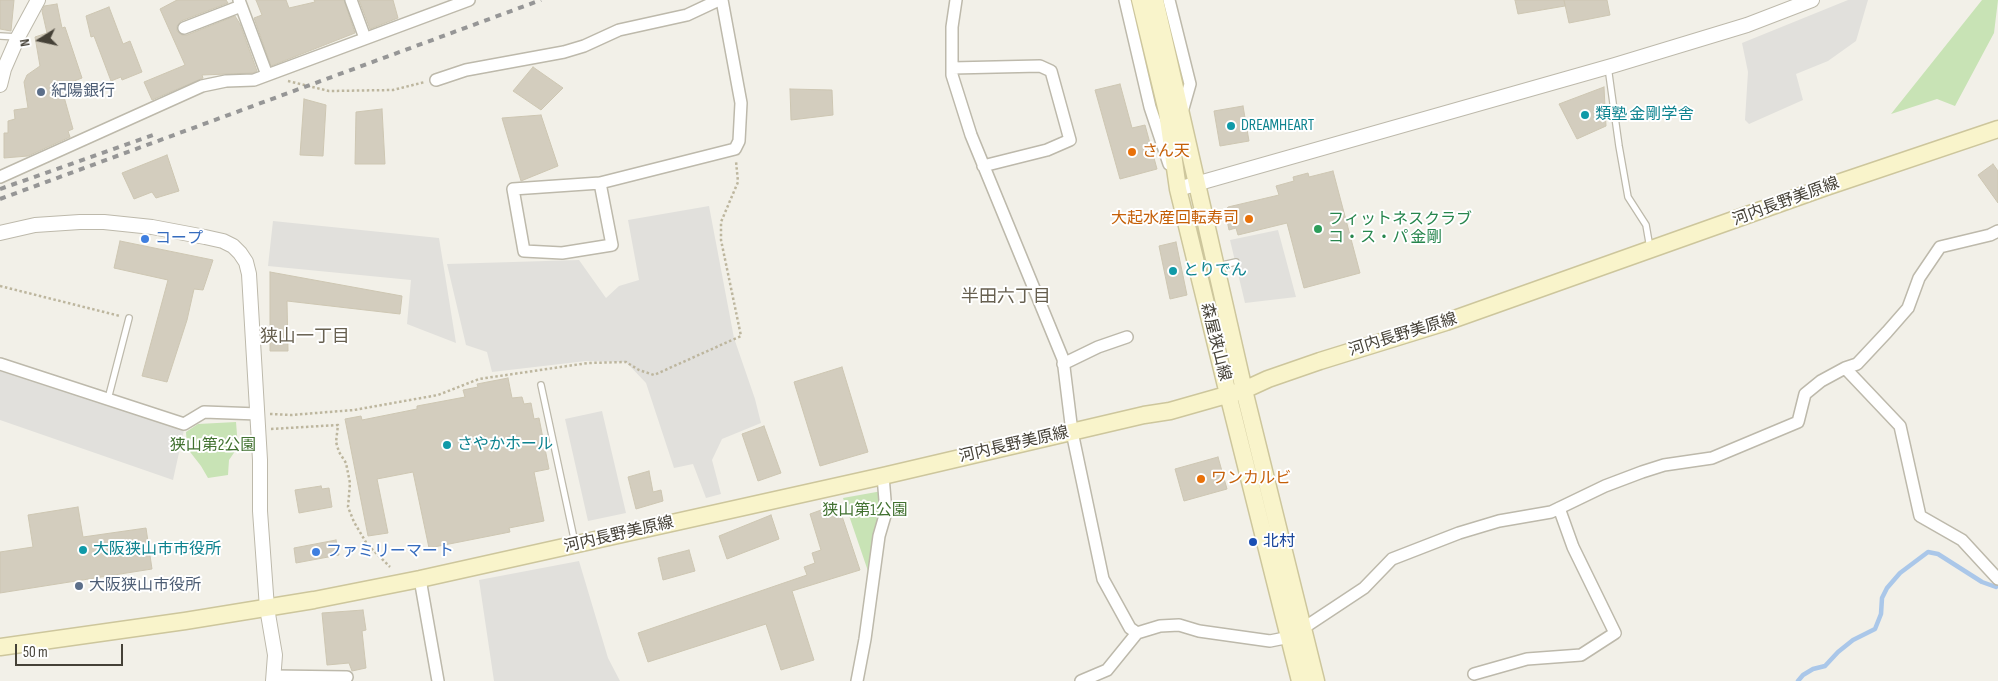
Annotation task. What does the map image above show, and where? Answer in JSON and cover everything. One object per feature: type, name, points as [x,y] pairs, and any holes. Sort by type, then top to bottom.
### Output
[{"type":"main road","name":"森屋狭山線","points":[[1140,0],[1166,112],[1178,189],[1228,394],[1297,632],[1316,681]]},
{"type":"main road","name":"森屋狭山線","points":[[1155,0],[1198,183],[1297,632],[1300,681]]},
{"type":"main road","name":"河内長野美原線","points":[[0,646],[267,608],[420,579],[883,476],[1144,415],[1170,411],[1244,390],[1268,379],[1446,322],[1998,128]]},
{"type":"street","points":[[0,85],[4,69],[18,37],[38,0]]},
{"type":"street","points":[[351,0],[365,38]]},
{"type":"street","points":[[0,177],[202,86],[226,81],[254,80],[469,0]]},
{"type":"street","points":[[436,80],[466,70],[564,52],[584,46],[619,30],[687,15],[721,0],[741,103],[739,141],[734,149],[600,183],[513,189],[524,251],[562,253],[612,245],[600,183]]},
{"type":"street","points":[[956,0],[952,26],[952,75],[983,166],[1063,359],[1072,432],[1103,579],[1130,628],[1137,632]]},
{"type":"street","points":[[1125,0],[1150,107],[1178,189],[1746,25],[1812,0]]},
{"type":"street","points":[[1168,0],[1190,84],[1182,113]]},
{"type":"street","points":[[184,28],[240,3],[267,75]]},
{"type":"street","points":[[952,68],[1040,66],[1052,72],[1070,140],[1047,150],[983,166]]},
{"type":"street","points":[[0,233],[34,225],[104,222],[170,230],[223,241],[233,246],[246,262],[249,274],[258,414],[260,511],[267,608],[275,655],[273,679],[347,676]]},
{"type":"street","points":[[1081,681],[1107,670],[1137,632],[1160,626],[1179,626],[1199,631],[1270,641],[1297,632],[1364,588],[1392,559],[1459,533],[1499,521],[1551,512],[1605,486],[1664,465],[1712,458],[1798,422],[1805,394],[1821,382],[1856,364],[1908,308],[1918,278],[1940,247],[1990,235],[1998,231]]},
{"type":"street","points":[[1063,364],[1098,347],[1127,337]]},
{"type":"street","points":[[0,364],[184,424],[204,412],[258,414]]},
{"type":"street","points":[[1845,368],[1900,426],[1920,516],[1962,540],[1998,579]]},
{"type":"street","points":[[857,681],[865,639],[879,536],[886,512],[883,476]]},
{"type":"street","points":[[1474,674],[1527,659],[1581,656],[1615,633],[1573,547],[1559,508]]},
{"type":"street","points":[[420,579],[438,681]]},
{"type":"lane","points":[[0,36],[18,37]]},
{"type":"lane","points":[[1608,66],[1628,197],[1646,225],[1650,250]]},
{"type":"lane","points":[[1216,266],[1236,262]]},
{"type":"lane","points":[[108,399],[129,318]]},
{"type":"lane","points":[[540,385],[575,545]]},
{"type":"path","points":[[267,75],[329,91],[393,90],[436,80]]},
{"type":"path","points":[[258,414],[291,415],[354,410],[438,396],[479,380],[588,364],[626,362],[639,370],[654,375],[741,336],[721,240],[721,222],[738,182],[734,149]]},
{"type":"path","points":[[0,286],[129,318]]},
{"type":"path","points":[[258,429],[338,425],[336,442],[339,452],[346,463],[350,484],[348,507],[354,522],[367,544],[390,567]]},
{"type":"green space","points":[[1982,0],[1998,0],[1994,33],[1955,106],[1937,99],[1891,114]]},
{"type":"green space","name":"狭山第2公園","points":[[236,422],[238,447],[229,460],[228,475],[208,478],[187,448],[186,432],[198,424]]},
{"type":"green space","name":"狭山第1公園","points":[[882,491],[882,508],[869,574],[843,498]]},
{"type":"shaded area","points":[[1848,0],[1868,0],[1856,41],[1828,61],[1796,74],[1803,100],[1749,124],[1745,120],[1748,72],[1742,43]]},
{"type":"shaded area","points":[[709,206],[734,338],[755,399],[761,423],[722,439],[712,460],[721,494],[706,498],[693,464],[674,468],[646,383],[626,362],[586,361],[492,372],[487,352],[466,345],[447,264],[579,260],[606,298],[619,286],[639,280],[628,220]]},
{"type":"shaded area","points":[[273,221],[439,238],[456,343],[407,324],[411,280],[268,266]]},
{"type":"shaded area","points":[[1278,230],[1296,297],[1245,303],[1230,240]]},
{"type":"shaded area","points":[[0,369],[184,430],[173,480],[0,420]]},
{"type":"shaded area","points":[[602,411],[626,513],[588,521],[565,419]]},
{"type":"shaded area","points":[[579,561],[608,658],[620,681],[494,681],[479,580]]},
{"type":"building","points":[[0,0],[14,0],[11,31],[0,29]]},
{"type":"building","points":[[177,0],[226,0],[228,3],[181,21],[177,26],[177,31],[182,35],[187,35],[235,16],[240,24],[257,71],[253,73],[202,75],[203,78],[152,100],[144,82],[185,65],[160,9]]},
{"type":"building","points":[[256,0],[286,0],[289,8],[315,2],[314,0],[344,0],[355,33],[271,66],[254,18],[262,15]]},
{"type":"building","points":[[359,0],[393,0],[398,18],[370,29]]},
{"type":"building","points":[[1515,0],[1564,0],[1565,6],[1518,14]]},
{"type":"building","points":[[1564,0],[1607,0],[1610,15],[1569,23]]},
{"type":"building","points":[[57,4],[62,28],[65,27],[82,78],[61,86],[73,129],[68,131],[70,137],[28,156],[4,158],[4,133],[8,133],[8,121],[15,119],[14,110],[28,108],[24,82],[27,75],[40,66],[35,37],[47,33],[42,11],[44,6]]},
{"type":"building","points":[[109,7],[123,44],[130,41],[142,72],[122,80],[121,77],[111,81],[94,36],[91,37],[86,16]]},
{"type":"building","points":[[533,67],[563,88],[541,110],[513,91]]},
{"type":"building","points":[[1120,84],[1132,128],[1145,125],[1157,169],[1120,179],[1095,90]]},
{"type":"building","name":"類塾 金剛学舎","points":[[1604,87],[1606,126],[1577,139],[1559,104]]},
{"type":"building","points":[[790,89],[832,90],[833,115],[791,120]]},
{"type":"building","points":[[304,99],[326,105],[323,156],[300,155]]},
{"type":"building","name":"DREAMHEART","points":[[1243,106],[1249,141],[1220,146],[1214,111]]},
{"type":"building","points":[[382,109],[385,164],[355,164],[356,112]]},
{"type":"building","points":[[541,115],[558,166],[521,181],[502,118]]},
{"type":"building","points":[[167,155],[179,191],[156,198],[152,192],[134,199],[122,173]]},
{"type":"building","points":[[1993,164],[1998,171],[1998,203],[1978,175]]},
{"type":"building","name":"フィットネスクラブ コ・ス・パ 金剛","points":[[1333,171],[1360,273],[1304,288],[1287,223],[1238,235],[1236,228],[1229,230],[1225,211],[1228,207],[1279,195],[1276,186],[1294,181],[1293,177],[1308,173],[1309,177]]},
{"type":"building","points":[[120,241],[213,260],[203,290],[194,289],[187,320],[167,382],[142,376],[168,280],[114,268]]},
{"type":"building","name":"とりでん","points":[[1176,242],[1187,295],[1170,299],[1159,246]]},
{"type":"building","points":[[270,272],[402,296],[400,314],[287,301],[288,351],[270,351]]},
{"type":"building","points":[[842,367],[868,452],[820,466],[794,382]]},
{"type":"building","name":"さやかホール","points":[[508,378],[512,398],[522,397],[524,404],[531,403],[534,419],[539,418],[549,469],[534,472],[544,521],[509,528],[510,532],[429,548],[413,472],[377,479],[388,533],[368,536],[345,419],[361,416],[362,420],[417,409],[417,406],[465,397],[463,390],[478,387],[477,384]]},
{"type":"building","points":[[764,426],[781,473],[758,481],[742,434]]},
{"type":"building","name":"ワンカルビ","points":[[1218,457],[1227,489],[1184,501],[1175,469]]},
{"type":"building","points":[[649,471],[653,492],[661,490],[663,501],[636,509],[628,477]]},
{"type":"building","points":[[321,486],[322,489],[329,488],[332,507],[299,513],[295,490]]},
{"type":"building","points":[[838,504],[860,570],[792,591],[814,660],[781,670],[766,624],[648,662],[638,633],[807,575],[804,567],[815,563],[812,553],[821,550],[810,514]]},
{"type":"building","name":"大阪狭山市市役所","points":[[78,507],[83,537],[146,528],[152,569],[0,593],[0,552],[33,547],[28,515]]},
{"type":"building","points":[[771,515],[779,539],[727,559],[719,536]]},
{"type":"building","name":"ファミリーマート","points":[[336,540],[339,555],[296,563],[294,548]]},
{"type":"building","points":[[689,550],[695,571],[663,580],[658,558]]},
{"type":"building","points":[[363,610],[366,630],[362,631],[366,668],[352,671],[349,663],[327,665],[322,613]]},
{"type":"waterway","points":[[1798,681],[1803,675],[1813,669],[1825,666],[1853,640],[1875,629],[1881,614],[1882,598],[1887,588],[1900,573],[1928,552],[1938,554],[1982,582],[1996,587]]},
{"type":"railway","points":[[0,199],[541,0]]},
{"type":"railway","points":[[0,189],[153,135]]},
{"type":"place","name":"紀陽銀行","points":[[41,92]]},
{"type":"place","name":"類塾 金剛学舎","points":[[1585,115]]},
{"type":"place","name":"DREAMHEART","points":[[1231,126]]},
{"type":"place","name":"さん天","points":[[1132,152]]},
{"type":"place","name":"大起水産回転寿司","points":[[1249,219]]},
{"type":"place","name":"フィットネスクラブ コ・ス・パ 金剛","points":[[1318,229]]},
{"type":"place","name":"コープ","points":[[145,239]]},
{"type":"place","name":"とりでん","points":[[1173,271]]},
{"type":"place","name":"さやかホール","points":[[447,445]]},
{"type":"place","name":"ワンカルビ","points":[[1201,479]]},
{"type":"place","name":"北村","points":[[1253,542]]},
{"type":"place","name":"大阪狭山市市役所","points":[[83,550]]},
{"type":"place","name":"ファミリーマート","points":[[316,552]]},
{"type":"place","name":"大阪狭山市役所","points":[[79,586]]},
{"type":"district","name":"半田六丁目","points":[[1006,297]]},
{"type":"district","name":"狭山一丁目","points":[[305,337]]}]
